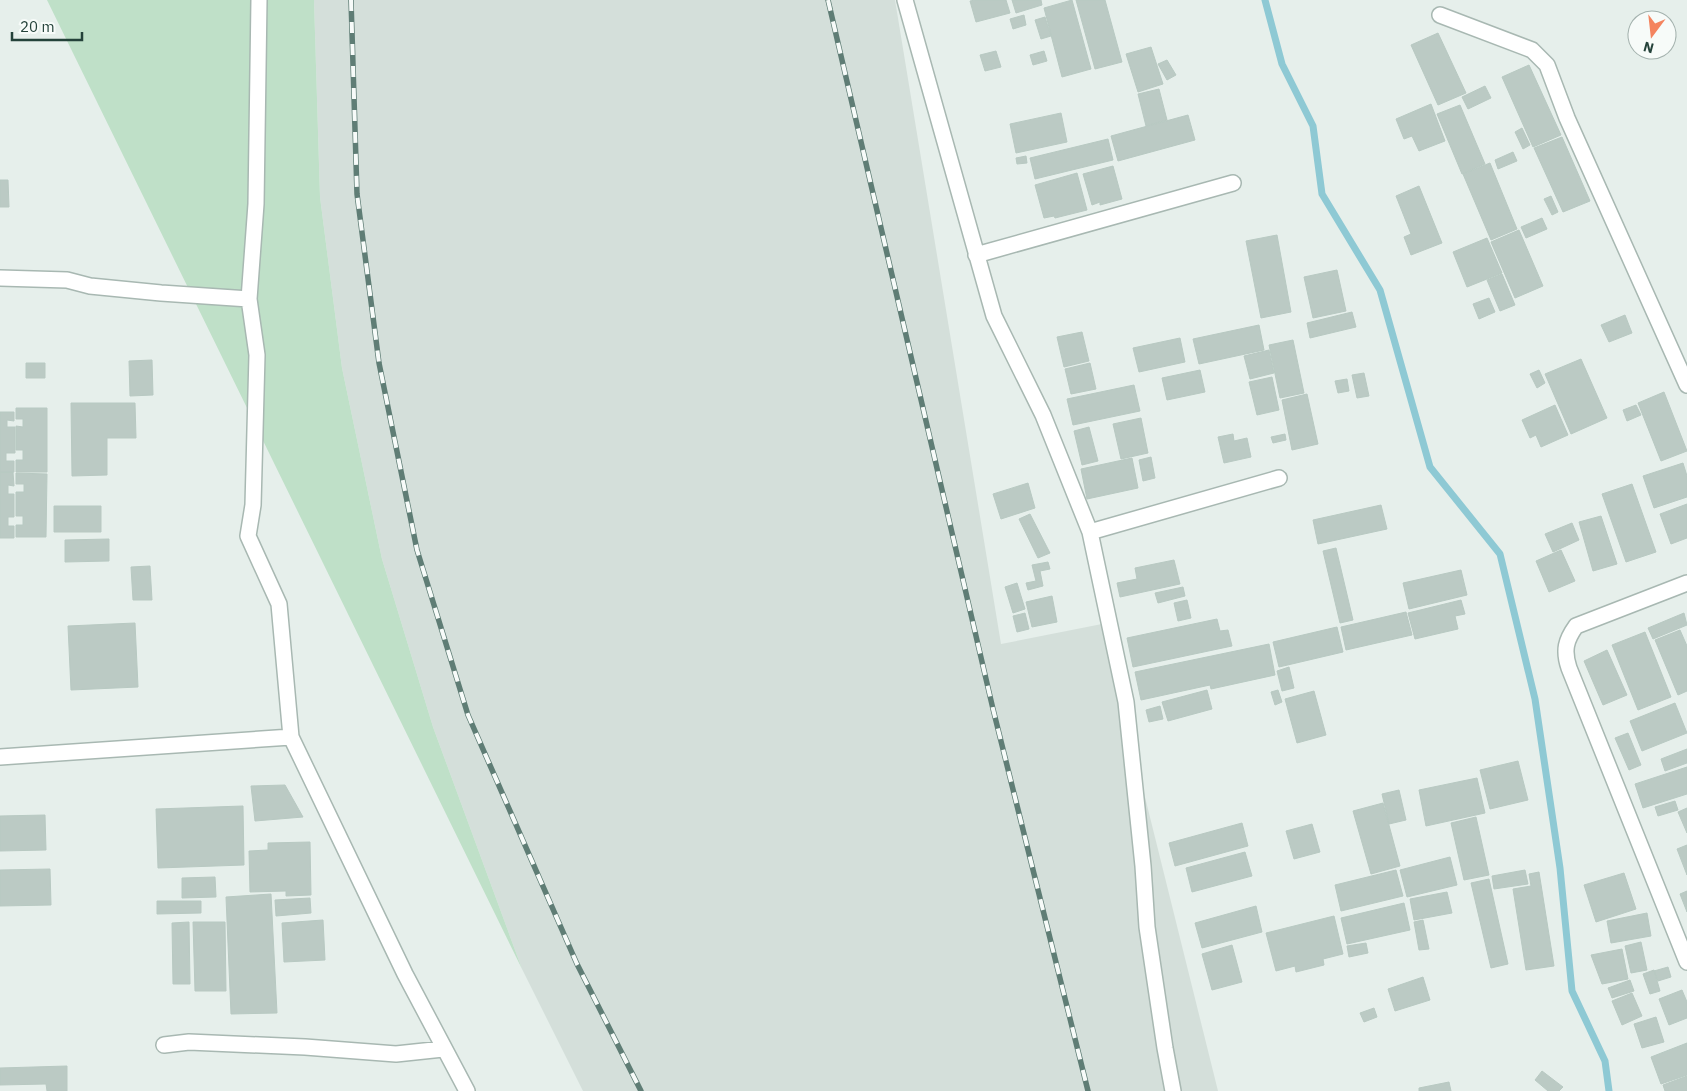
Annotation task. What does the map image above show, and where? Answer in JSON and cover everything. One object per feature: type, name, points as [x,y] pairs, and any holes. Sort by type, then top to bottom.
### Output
[{"type":"street","points":[[259,0],[256,204],[249,299],[257,355],[253,505],[248,536],[279,604],[291,737],[405,974],[443,1049],[467,1091]]},
{"type":"street","points":[[905,0],[994,316],[1042,415],[1090,532],[1126,702],[1147,927],[1173,1091]]},
{"type":"street","points":[[1440,15],[1532,50],[1547,66],[1567,118],[1687,385]]},
{"type":"street","points":[[976,255],[1233,183]]},
{"type":"street","points":[[0,278],[67,280],[90,286],[249,299]]},
{"type":"street","points":[[1090,532],[1279,478]]},
{"type":"street","points":[[1687,583],[1576,626],[1565,646],[1565,658],[1568,668],[1687,962]]},
{"type":"street","points":[[0,757],[291,737]]},
{"type":"street","points":[[164,1045],[188,1042],[305,1046],[396,1054],[443,1049]]},
{"type":"shaded area","points":[[314,0],[895,0],[1001,644],[1102,624],[1218,1091],[583,1091],[522,969],[433,727],[382,559],[342,368],[320,197]]},
{"type":"green space","points":[[47,0],[314,0],[320,197],[342,368],[382,559],[433,727],[522,969]]},
{"type":"building","points":[[1006,0],[1010,13],[976,22],[970,1]]},
{"type":"building","points":[[1012,0],[1041,0],[1042,5],[1016,13]]},
{"type":"building","points":[[1072,0],[1091,69],[1062,77],[1044,8]]},
{"type":"building","points":[[1076,0],[1105,0],[1122,62],[1095,69]]},
{"type":"building","points":[[1024,15],[1026,25],[1013,29],[1010,19]]},
{"type":"building","points":[[1045,17],[1051,36],[1041,39],[1035,20]]},
{"type":"building","points":[[1438,33],[1466,93],[1438,105],[1411,45]]},
{"type":"building","points":[[1151,47],[1163,84],[1138,92],[1126,54]]},
{"type":"building","points":[[996,51],[1001,67],[985,71],[980,55]]},
{"type":"building","points":[[1044,51],[1047,61],[1033,65],[1030,55]]},
{"type":"building","points":[[1167,60],[1176,75],[1167,80],[1158,64]]},
{"type":"building","points":[[1529,65],[1561,135],[1533,147],[1502,77]]},
{"type":"building","points":[[1485,86],[1491,98],[1468,109],[1462,97]]},
{"type":"building","points":[[1159,89],[1167,120],[1146,126],[1138,94]]},
{"type":"building","points":[[1431,104],[1445,141],[1419,151],[1412,136],[1404,139],[1396,119]]},
{"type":"building","points":[[1460,105],[1485,164],[1462,174],[1437,114]]},
{"type":"building","points":[[1061,113],[1067,142],[1016,153],[1010,124]]},
{"type":"building","points":[[1188,115],[1195,140],[1118,161],[1111,136]]},
{"type":"building","points":[[1522,128],[1530,145],[1523,149],[1515,132]]},
{"type":"building","points":[[1562,137],[1590,201],[1563,212],[1534,148]]},
{"type":"building","points":[[1108,139],[1113,160],[1035,179],[1030,158]]},
{"type":"building","points":[[1513,152],[1517,161],[1498,169],[1495,160]]},
{"type":"building","points":[[1026,156],[1027,163],[1017,164],[1016,158]]},
{"type":"building","points":[[1490,163],[1517,229],[1491,240],[1463,174]]},
{"type":"building","points":[[1113,166],[1122,199],[1100,205],[1100,202],[1092,205],[1083,174]]},
{"type":"building","points":[[1077,173],[1087,210],[1055,218],[1054,216],[1044,218],[1035,185]]},
{"type":"building","points":[[0,180],[8,180],[9,207],[0,207]]},
{"type":"building","points":[[1419,186],[1442,243],[1411,255],[1404,237],[1411,234],[1396,196]]},
{"type":"building","points":[[1551,196],[1558,212],[1552,215],[1544,199]]},
{"type":"building","points":[[1542,218],[1547,229],[1526,238],[1521,227]]},
{"type":"building","points":[[1519,230],[1543,286],[1515,298],[1491,242]]},
{"type":"building","points":[[1277,235],[1291,312],[1261,318],[1246,241]]},
{"type":"building","points":[[1487,238],[1502,273],[1467,287],[1453,252]]},
{"type":"building","points":[[1337,270],[1346,311],[1313,318],[1304,277]]},
{"type":"building","points":[[1502,274],[1515,305],[1500,311],[1487,280]]},
{"type":"building","points":[[1489,298],[1495,312],[1479,319],[1473,304]]},
{"type":"building","points":[[1352,312],[1356,327],[1310,338],[1307,323]]},
{"type":"building","points":[[1625,315],[1632,333],[1609,342],[1601,325]]},
{"type":"building","points":[[1259,325],[1264,350],[1199,364],[1193,339]]},
{"type":"building","points":[[1082,332],[1089,361],[1064,367],[1057,337]]},
{"type":"building","points":[[1180,338],[1185,362],[1139,372],[1133,348]]},
{"type":"building","points":[[1293,340],[1304,393],[1280,398],[1269,345]]},
{"type":"building","points":[[1269,350],[1274,373],[1250,379],[1244,356]]},
{"type":"building","points":[[1581,359],[1607,418],[1571,434],[1545,374]]},
{"type":"building","points":[[152,360],[153,395],[130,396],[129,361]]},
{"type":"building","points":[[26,363],[45,363],[45,378],[26,378]]},
{"type":"building","points":[[1090,363],[1096,389],[1071,394],[1065,369]]},
{"type":"building","points":[[1200,370],[1205,392],[1167,400],[1162,378]]},
{"type":"building","points":[[1539,370],[1545,383],[1537,388],[1530,374]]},
{"type":"building","points":[[1364,373],[1369,396],[1357,398],[1352,375]]},
{"type":"building","points":[[1272,377],[1279,410],[1257,415],[1249,382]]},
{"type":"building","points":[[1347,379],[1349,391],[1338,393],[1335,381]]},
{"type":"building","points":[[1134,385],[1140,411],[1073,425],[1067,399]]},
{"type":"building","points":[[1664,392],[1687,451],[1661,461],[1638,403]]},
{"type":"building","points":[[1307,394],[1318,444],[1292,450],[1282,400]]},
{"type":"building","points":[[71,403],[135,403],[136,438],[107,438],[107,475],[72,476]]},
{"type":"building","points":[[1555,405],[1568,435],[1541,447],[1536,435],[1530,438],[1522,420]]},
{"type":"building","points":[[1636,405],[1641,415],[1627,421],[1623,410]]},
{"type":"building","points":[[16,408],[47,408],[47,472],[16,472],[16,460],[23,460],[23,450],[16,450],[16,426],[23,427],[23,419],[16,419]]},
{"type":"building","points":[[0,412],[14,412],[14,421],[7,420],[7,427],[15,427],[15,453],[6,453],[6,461],[14,461],[14,472],[0,472]]},
{"type":"building","points":[[1141,418],[1148,453],[1121,459],[1113,424]]},
{"type":"building","points":[[1089,427],[1098,461],[1082,465],[1074,431]]},
{"type":"building","points":[[1233,434],[1234,441],[1247,438],[1251,457],[1224,463],[1218,437]]},
{"type":"building","points":[[1285,434],[1286,440],[1273,443],[1271,437]]},
{"type":"building","points":[[1151,457],[1155,478],[1143,481],[1139,460]]},
{"type":"building","points":[[1132,458],[1138,488],[1087,499],[1081,469]]},
{"type":"building","points":[[1683,463],[1687,476],[1687,497],[1654,508],[1643,476]]},
{"type":"building","points":[[0,472],[13,472],[14,486],[8,485],[8,494],[14,494],[14,517],[8,517],[8,526],[14,526],[14,538],[0,538]]},
{"type":"building","points":[[16,473],[47,474],[46,537],[16,537],[16,525],[23,525],[23,516],[16,516],[16,492],[24,492],[24,484],[16,484]]},
{"type":"building","points":[[1028,483],[1035,508],[1001,519],[993,494]]},
{"type":"building","points":[[1632,484],[1656,552],[1626,562],[1602,494]]},
{"type":"building","points":[[1687,504],[1687,538],[1671,544],[1660,514]]},
{"type":"building","points":[[1381,505],[1387,529],[1318,544],[1313,520]]},
{"type":"building","points":[[54,506],[101,506],[101,532],[54,532]]},
{"type":"building","points":[[1030,514],[1050,553],[1038,558],[1019,519]]},
{"type":"building","points":[[1601,516],[1617,564],[1593,571],[1579,522]]},
{"type":"building","points":[[1572,523],[1579,540],[1553,552],[1545,534]]},
{"type":"building","points":[[109,539],[109,561],[65,562],[65,540]]},
{"type":"building","points":[[1336,548],[1353,620],[1340,623],[1323,551]]},
{"type":"building","points":[[1561,550],[1575,581],[1549,592],[1536,561]]},
{"type":"building","points":[[1174,560],[1180,584],[1120,597],[1117,583],[1137,579],[1135,568]]},
{"type":"building","points":[[1048,562],[1050,569],[1040,571],[1043,586],[1028,590],[1026,583],[1036,581],[1032,565]]},
{"type":"building","points":[[150,566],[152,600],[133,600],[131,567]]},
{"type":"building","points":[[1461,570],[1467,595],[1409,609],[1403,583]]},
{"type":"building","points":[[1017,583],[1025,609],[1013,613],[1005,587]]},
{"type":"building","points":[[1183,587],[1185,596],[1158,603],[1155,593]]},
{"type":"building","points":[[1052,596],[1057,622],[1032,627],[1026,602]]},
{"type":"building","points":[[1187,600],[1191,618],[1178,621],[1174,603]]},
{"type":"building","points":[[1461,600],[1465,614],[1455,616],[1458,629],[1415,639],[1408,613]]},
{"type":"building","points":[[1406,612],[1412,635],[1346,650],[1341,627]]},
{"type":"building","points":[[1025,613],[1029,629],[1017,632],[1013,616]]},
{"type":"building","points":[[1684,613],[1687,625],[1653,639],[1648,628]]},
{"type":"building","points":[[1217,619],[1220,631],[1228,630],[1232,646],[1133,667],[1127,638]]},
{"type":"building","points":[[135,623],[138,687],[71,690],[68,626]]},
{"type":"building","points":[[1337,627],[1343,652],[1279,667],[1273,642]]},
{"type":"building","points":[[1680,630],[1687,646],[1687,691],[1678,695],[1655,640]]},
{"type":"building","points":[[1645,632],[1671,697],[1638,710],[1612,645]]},
{"type":"building","points":[[1269,644],[1275,675],[1211,689],[1210,685],[1141,700],[1135,672]]},
{"type":"building","points":[[1607,650],[1627,695],[1603,705],[1584,661]]},
{"type":"building","points":[[1289,667],[1294,688],[1282,691],[1277,671]]},
{"type":"building","points":[[1207,690],[1212,709],[1168,721],[1162,702]]},
{"type":"building","points":[[1278,690],[1282,702],[1275,705],[1271,692]]},
{"type":"building","points":[[1314,691],[1326,735],[1297,743],[1285,699]]},
{"type":"building","points":[[1675,703],[1687,733],[1642,751],[1630,721]]},
{"type":"building","points":[[1160,706],[1163,719],[1149,722],[1146,710]]},
{"type":"building","points":[[1628,733],[1641,765],[1629,770],[1615,738]]},
{"type":"building","points":[[1687,749],[1687,763],[1665,771],[1661,759]]},
{"type":"building","points":[[1518,761],[1528,800],[1490,809],[1480,770]]},
{"type":"building","points":[[1687,767],[1687,794],[1643,808],[1635,784]]},
{"type":"building","points":[[1477,778],[1485,813],[1426,826],[1419,790]]},
{"type":"building","points":[[285,785],[303,817],[255,821],[251,786]]},
{"type":"building","points":[[1399,790],[1406,820],[1389,824],[1382,794]]},
{"type":"building","points":[[1675,801],[1678,810],[1658,816],[1655,807]]},
{"type":"building","points":[[1383,803],[1400,866],[1371,874],[1353,811]]},
{"type":"building","points":[[243,806],[244,865],[158,868],[156,809]]},
{"type":"building","points":[[1687,808],[1687,833],[1678,812]]},
{"type":"building","points":[[45,815],[46,850],[0,851],[0,816]]},
{"type":"building","points":[[1476,817],[1489,875],[1464,880],[1451,823]]},
{"type":"building","points":[[1242,823],[1248,846],[1175,866],[1169,843]]},
{"type":"building","points":[[1312,824],[1320,852],[1294,859],[1286,831]]},
{"type":"building","points":[[310,842],[311,895],[286,896],[286,891],[250,892],[249,851],[268,850],[268,843]]},
{"type":"building","points":[[1687,845],[1687,875],[1677,849]]},
{"type":"building","points":[[1245,852],[1252,876],[1192,892],[1186,868]]},
{"type":"building","points":[[1450,857],[1457,885],[1407,897],[1400,870]]},
{"type":"building","points":[[50,869],[51,905],[0,906],[0,870]]},
{"type":"building","points":[[1396,870],[1403,896],[1341,911],[1335,885]]},
{"type":"building","points":[[1525,870],[1528,884],[1494,889],[1492,876]]},
{"type":"building","points":[[1539,872],[1554,966],[1526,970],[1513,889],[1531,886],[1529,874]]},
{"type":"building","points":[[1624,873],[1636,909],[1596,922],[1584,885]]},
{"type":"building","points":[[215,877],[216,897],[182,898],[182,878]]},
{"type":"building","points":[[1489,879],[1508,964],[1491,968],[1471,883]]},
{"type":"building","points":[[1687,891],[1687,912],[1680,894]]},
{"type":"building","points":[[1447,892],[1452,913],[1414,920],[1410,899]]},
{"type":"building","points":[[271,894],[277,1013],[231,1014],[226,897]]},
{"type":"building","points":[[310,898],[311,913],[276,916],[275,900]]},
{"type":"building","points":[[157,901],[201,901],[201,913],[157,914]]},
{"type":"building","points":[[1404,903],[1410,930],[1347,944],[1341,918]]},
{"type":"building","points":[[1256,906],[1262,932],[1202,948],[1195,923]]},
{"type":"building","points":[[1647,913],[1651,936],[1611,943],[1607,921]]},
{"type":"building","points":[[1334,916],[1343,954],[1323,959],[1324,965],[1296,972],[1295,966],[1276,971],[1266,933]]},
{"type":"building","points":[[323,920],[325,960],[284,962],[282,923]]},
{"type":"building","points":[[1423,920],[1429,949],[1419,950],[1414,922]]},
{"type":"building","points":[[189,922],[190,984],[173,984],[172,923]]},
{"type":"building","points":[[193,922],[225,922],[226,991],[195,991]]},
{"type":"building","points":[[1641,942],[1647,970],[1631,973],[1625,946]]},
{"type":"building","points":[[1366,943],[1368,953],[1349,957],[1347,946]]},
{"type":"building","points":[[1232,945],[1242,982],[1212,990],[1202,954]]},
{"type":"building","points":[[1622,949],[1628,979],[1602,984],[1591,955]]},
{"type":"building","points":[[1668,967],[1671,977],[1658,981],[1654,971]]},
{"type":"building","points":[[1654,970],[1660,991],[1650,994],[1643,974]]},
{"type":"building","points":[[1423,977],[1430,1000],[1395,1011],[1388,989]]},
{"type":"building","points":[[1630,980],[1634,991],[1612,998],[1608,988]]},
{"type":"building","points":[[1682,990],[1687,1002],[1687,1018],[1669,1025],[1659,999]]},
{"type":"building","points":[[1632,993],[1642,1016],[1622,1025],[1612,1001]]},
{"type":"building","points":[[1374,1008],[1377,1017],[1364,1022],[1360,1013]]},
{"type":"building","points":[[1656,1017],[1664,1042],[1642,1048],[1634,1024]]},
{"type":"building","points":[[1687,1043],[1687,1075],[1661,1084],[1651,1057]]},
{"type":"building","points":[[67,1066],[67,1091],[47,1091],[46,1084],[0,1085],[0,1068]]},
{"type":"building","points":[[1542,1071],[1563,1087],[1559,1091],[1548,1091],[1535,1080]]},
{"type":"building","points":[[1687,1076],[1687,1091],[1665,1091],[1663,1085]]},
{"type":"building","points":[[1449,1082],[1451,1091],[1419,1091],[1419,1088]]},
{"type":"waterway","points":[[1265,0],[1282,64],[1313,126],[1322,194],[1380,290],[1430,467],[1500,554],[1535,699],[1560,868],[1572,991],[1605,1061],[1609,1091]]},
{"type":"railway","points":[[351,0],[357,194],[379,363],[417,550],[468,715],[577,964],[641,1091]]},
{"type":"railway","points":[[828,0],[993,709],[1088,1091]]}]
